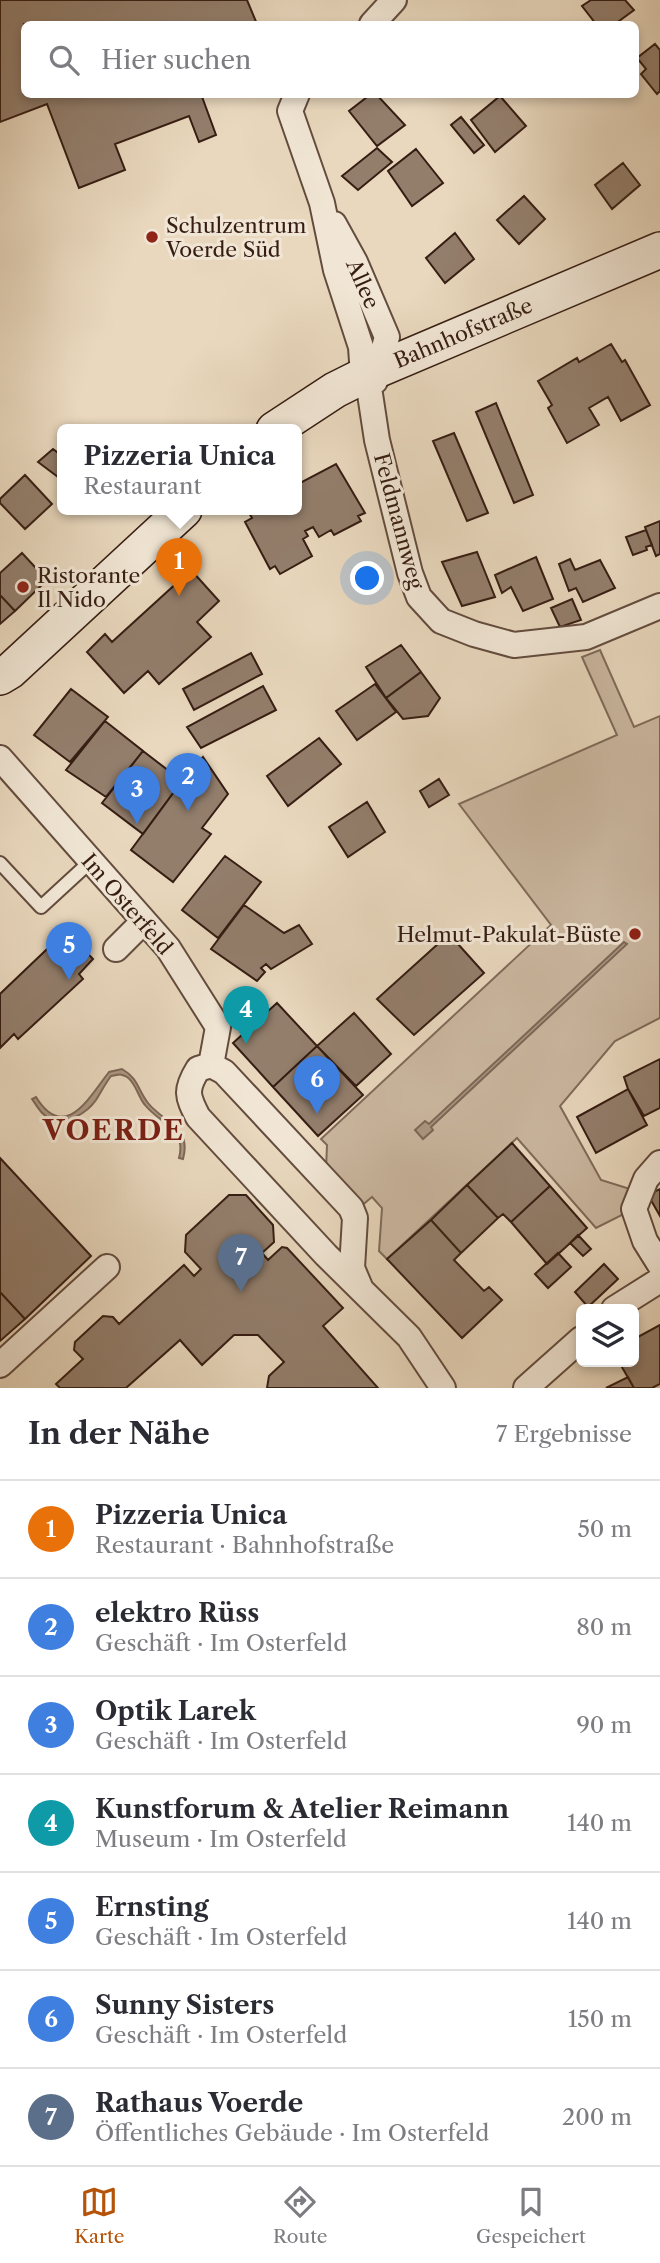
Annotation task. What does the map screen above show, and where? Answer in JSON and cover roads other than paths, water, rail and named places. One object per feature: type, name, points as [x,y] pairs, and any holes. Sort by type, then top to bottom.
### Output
[{"type":"street","points":[[375,21],[394,0]]},
{"type":"street","name":"Allee","points":[[295,98],[290,111],[321,203],[336,270],[371,380]]},
{"type":"street","name":"Bahnhofstraße","points":[[283,424],[335,390],[371,380],[660,250]]},
{"type":"street","name":"Feldmannweg","points":[[371,380],[377,440],[410,573],[419,597],[441,621],[514,645],[586,637],[660,606]]},
{"type":"street","points":[[0,677],[10,671],[179,515]]},
{"type":"street","name":"Im Osterfeld","points":[[0,758],[168,948],[218,1027],[211,1065]]},
{"type":"street","points":[[116,949],[144,922]]},
{"type":"street","points":[[360,1287],[352,1268],[355,1218],[351,1208],[225,1072],[211,1065],[198,1069],[190,1082],[188,1097],[198,1117],[326,1255],[409,1336],[443,1388]]},
{"type":"street","points":[[660,1163],[646,1179],[634,1209],[645,1241],[660,1265]]},
{"type":"street","points":[[0,1365],[107,1267]]},
{"type":"street","points":[[622,1304],[660,1280]]},
{"type":"street","points":[[526,1388],[576,1343]]},
{"type":"lane","points":[[0,863],[41,907],[91,861]]},
{"type":"place","name":"Schulzentrum Voerde Süd","points":[[152,237]]},
{"type":"place","name":"Ristorante Il Nido","points":[[23,587]]},
{"type":"place","name":"Pizzeria Unica","points":[[179,596]]},
{"type":"place","name":"elektro Rüss","points":[[188,811]]},
{"type":"place","name":"Optik Larek","points":[[137,824]]},
{"type":"place","name":"Helmut-Pakulat-Büste","points":[[635,934]]},
{"type":"place","name":"Ernsting","points":[[69,980]]},
{"type":"place","name":"Kunstforum & Atelier Reimann","points":[[246,1044]]},
{"type":"place","name":"Sunny Sisters","points":[[317,1114]]},
{"type":"place","name":"Rathaus Voerde","points":[[241,1292]]},
{"type":"district","name":"VOERDE","points":[[114,1130]]}]
